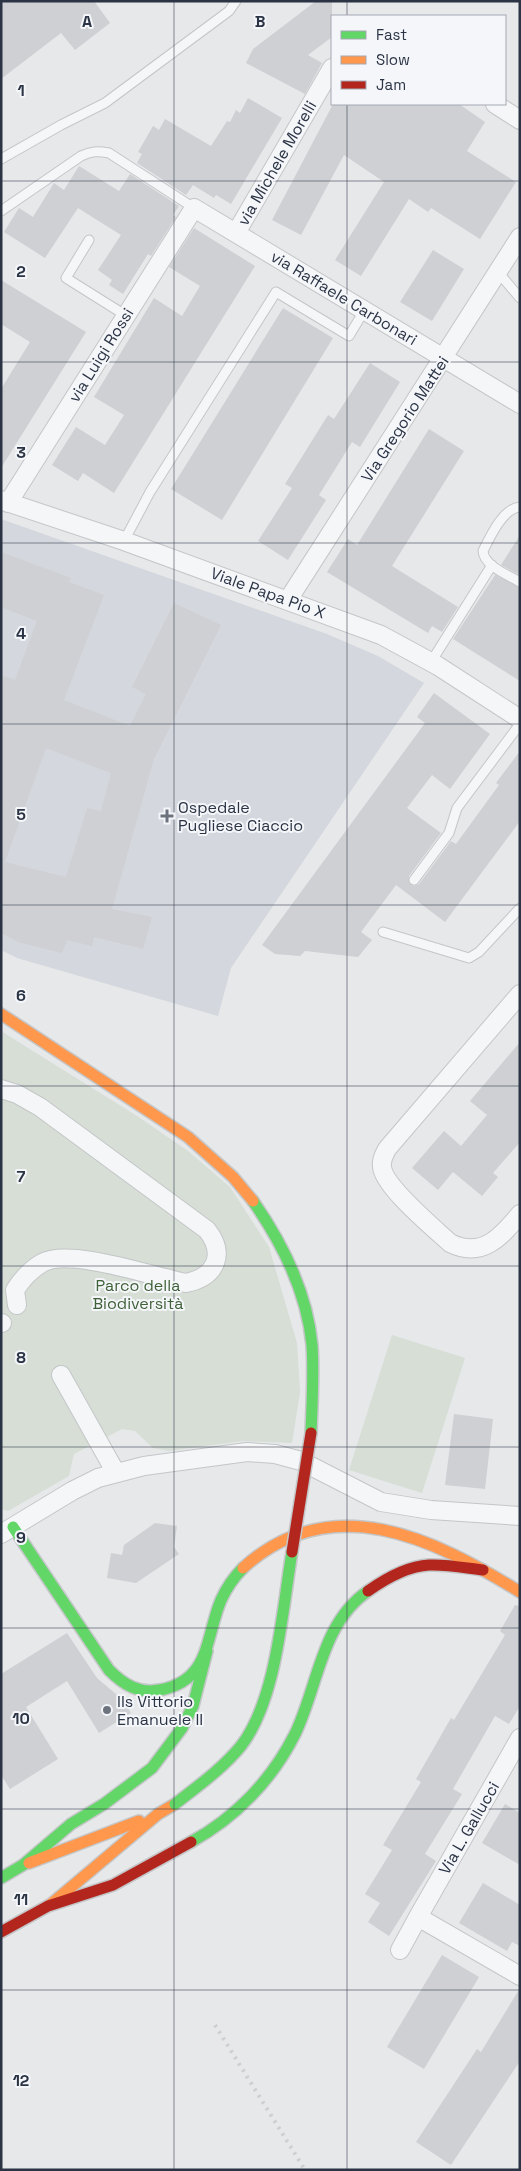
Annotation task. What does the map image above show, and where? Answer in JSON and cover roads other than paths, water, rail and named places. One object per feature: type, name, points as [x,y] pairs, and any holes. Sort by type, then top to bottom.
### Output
[{"type":"main road","points":[[1,1014],[187,1136],[240,1183],[262,1211],[281,1244],[294,1276],[310,1332],[312,1362],[311,1433],[273,1669],[266,1697],[256,1723],[223,1765],[204,1782],[158,1814],[48,1906],[1,1932]]},
{"type":"main road","points":[[23,1865],[71,1824],[104,1804],[152,1768],[182,1728],[193,1706],[215,1612],[226,1590],[234,1578],[258,1554],[276,1541],[293,1534],[338,1526],[359,1526],[400,1533],[482,1570],[520,1592]]},
{"type":"main road","points":[[7,1531],[109,1670],[129,1687],[154,1691],[179,1684],[191,1676],[199,1667],[207,1651]]},
{"type":"main road","points":[[48,1906],[113,1885],[202,1836],[249,1799],[268,1777],[296,1734],[333,1631],[345,1613],[362,1595],[381,1582],[405,1571],[428,1566],[482,1570]]},
{"type":"main road","points":[[1,1878],[23,1865],[158,1814]]},
{"type":"street","name":"via Michele Morelli","points":[[236,233],[331,70]]},
{"type":"street","points":[[497,105],[520,120]]},
{"type":"street","name":"via Raffaele Carbonari","points":[[194,208],[520,404]]},
{"type":"street","name":"via Luigi Rossi","points":[[5,501],[194,208]]},
{"type":"street","name":"Via Gregorio Mattei","points":[[288,600],[520,237]]},
{"type":"street","name":"Viale Papa Pio X","points":[[5,501],[124,541],[381,635],[431,662],[520,719]]},
{"type":"street","points":[[520,994],[387,1149],[382,1158],[382,1168],[390,1186],[450,1243],[458,1247],[476,1248],[494,1242],[502,1236],[520,1214]]},
{"type":"street","points":[[1,1089],[17,1094],[40,1106],[207,1230],[214,1238],[217,1248],[217,1258],[210,1272],[197,1281],[186,1283],[80,1259],[60,1258],[43,1262],[26,1274],[14,1290],[17,1305]]},
{"type":"street","points":[[61,1375],[116,1473]]},
{"type":"street","points":[[7,1531],[72,1491],[98,1478],[144,1466],[246,1452],[275,1454],[301,1461],[381,1502],[431,1510],[520,1516]]},
{"type":"street","name":"Via L. Gallucci","points":[[400,1950],[520,1738]]},
{"type":"street","points":[[418,1917],[520,1976]]},
{"type":"lane","points":[[1,159],[61,125],[106,104],[229,11],[236,1]]},
{"type":"lane","points":[[1,212],[80,156],[99,151],[109,153],[194,208]]},
{"type":"lane","points":[[89,240],[66,278],[125,315]]},
{"type":"lane","points":[[498,272],[520,298]]},
{"type":"lane","points":[[124,541],[150,492],[276,292],[349,336],[364,311]]},
{"type":"lane","points":[[520,507],[510,509],[506,513],[483,551],[486,560],[520,582]]},
{"type":"lane","points":[[431,662],[492,565]]},
{"type":"lane","points":[[414,880],[449,833],[457,808],[520,724]]},
{"type":"lane","points":[[384,932],[469,958],[479,952],[520,908]]},
{"type":"railway","points":[[215,2025],[305,2170]]},
{"type":"place","name":"Ospedale Pugliese Ciaccio","points":[[167,816]]},
{"type":"place","name":"IIs Vittorio Emanuele II","points":[[107,1710]]},
{"type":"park label","name":"Parco della Biodiversità","points":[[138,1294]]}]
